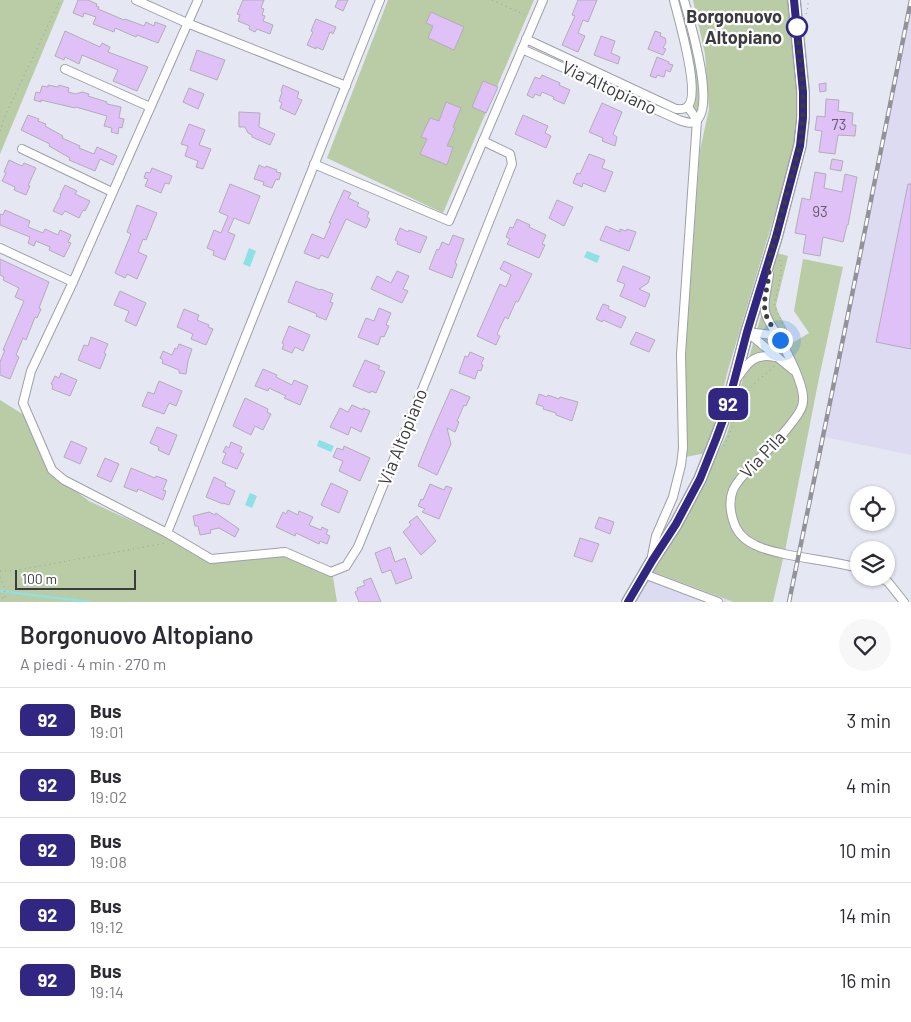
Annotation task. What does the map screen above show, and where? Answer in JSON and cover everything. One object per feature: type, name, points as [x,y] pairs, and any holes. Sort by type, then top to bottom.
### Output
[{"type":"main road","points":[[628,602],[676,524],[700,479],[726,412],[769,259],[800,146],[803,118],[803,92],[794,0]]},
{"type":"street","points":[[136,0],[187,23],[346,86]]},
{"type":"street","name":"Via Altopiano","points":[[198,0],[73,282],[31,371],[23,402],[52,470],[64,480],[167,533],[211,559],[285,552],[331,572],[346,566],[358,547],[512,164],[510,154],[483,141]]},
{"type":"street","points":[[167,533],[380,0]]},
{"type":"street","points":[[314,164],[449,221],[543,0]]},
{"type":"street","points":[[674,0],[690,67],[692,91],[688,107],[697,120]]},
{"type":"street","points":[[652,561],[656,536],[673,497],[683,448],[681,354],[697,120],[702,113],[703,107],[698,48],[684,0]]},
{"type":"street","name":"Via Altopiano","points":[[526,39],[676,108],[688,107]]},
{"type":"street","name":"Via Altopiano","points":[[522,49],[679,120],[687,122],[697,120]]},
{"type":"street","points":[[65,69],[150,107]]},
{"type":"street","points":[[22,149],[112,192]]},
{"type":"street","points":[[0,248],[73,282]]},
{"type":"street","points":[[769,259],[765,310],[767,318],[796,373]]},
{"type":"street","points":[[747,332],[773,335],[780,340]]},
{"type":"street","points":[[747,332],[796,373]]},
{"type":"street","points":[[732,387],[749,362],[756,358],[767,356],[778,358]]},
{"type":"street","name":"Via Pila","points":[[796,373],[804,395],[804,404],[788,429],[742,477],[734,489],[730,509],[733,522],[739,533],[755,545],[789,555],[850,566]]},
{"type":"street","points":[[644,574],[718,602]]},
{"type":"street","points":[[891,586],[904,602]]},
{"type":"path","points":[[0,131],[60,0]]},
{"type":"path","points":[[492,0],[535,19]]},
{"type":"path","points":[[0,571],[14,571],[179,540]]},
{"type":"path","points":[[0,577],[4,586],[4,599],[0,597]]},
{"type":"shaded area","points":[[911,1],[911,455],[824,437]]},
{"type":"shaded area","points":[[645,563],[745,602],[622,602]]},
{"type":"green space","points":[[0,0],[64,0],[0,154]]},
{"type":"green space","points":[[388,0],[534,0],[443,213],[327,158]]},
{"type":"green space","points":[[677,0],[682,0],[700,79],[700,105],[697,114],[694,107],[693,64]]},
{"type":"green space","points":[[693,0],[794,0],[804,104],[793,153],[728,370],[707,453],[685,457],[682,400],[700,150],[709,109],[705,54]]},
{"type":"green space","points":[[777,253],[788,256],[776,305],[794,342],[809,333],[794,311],[803,259],[843,267],[773,602],[734,602],[653,572],[700,490],[727,434],[761,316],[767,302]]},
{"type":"green space","points":[[0,400],[24,415],[52,473],[89,501],[217,561],[278,553],[333,577],[337,602],[0,602]]},
{"type":"water","points":[[249,248],[256,251],[250,267],[243,264]]},
{"type":"water","points":[[587,251],[600,256],[597,263],[584,257]]},
{"type":"water","points":[[319,440],[334,446],[331,452],[317,446]]},
{"type":"water","points":[[250,493],[257,496],[252,508],[245,505]]},
{"type":"building","points":[[78,0],[88,0],[97,4],[98,9],[144,26],[146,22],[154,26],[155,22],[166,26],[158,43],[137,35],[136,37],[115,28],[114,32],[93,24],[96,17],[84,13],[83,17],[73,13]]},
{"type":"building","points":[[243,0],[264,0],[261,8],[264,9],[262,15],[265,16],[263,21],[273,25],[270,34],[257,29],[255,32],[249,29],[250,26],[238,21],[240,15],[237,14]]},
{"type":"building","points":[[338,0],[348,0],[343,11],[335,7]]},
{"type":"building","points":[[578,0],[597,0],[588,22],[583,20],[578,33],[585,36],[578,52],[562,45],[575,16],[572,15]]},
{"type":"building","points":[[431,12],[464,27],[454,50],[428,38],[433,26],[426,23]]},
{"type":"building","points":[[316,19],[336,27],[333,34],[330,32],[323,50],[307,45]]},
{"type":"building","points":[[65,31],[100,47],[102,43],[110,47],[108,52],[148,67],[137,91],[113,81],[118,70],[82,55],[79,64],[65,57],[64,60],[55,56]]},
{"type":"building","points":[[655,31],[661,33],[660,36],[665,38],[666,42],[663,48],[666,49],[663,55],[648,49]]},
{"type":"building","points":[[601,36],[615,41],[611,53],[620,57],[618,64],[594,55]]},
{"type":"building","points":[[197,50],[225,60],[217,80],[190,70]]},
{"type":"building","points":[[657,57],[673,65],[670,72],[666,70],[664,77],[657,75],[656,78],[650,76]]},
{"type":"building","points":[[542,75],[570,90],[564,104],[542,92],[540,96],[535,94],[533,98],[527,95],[535,77],[540,79]]},
{"type":"building","points":[[483,81],[498,87],[486,113],[472,107]]},
{"type":"building","points":[[826,83],[826,91],[820,92],[819,84]]},
{"type":"building","points":[[48,85],[58,87],[59,85],[69,88],[68,92],[76,94],[82,92],[89,94],[88,96],[107,102],[107,104],[121,107],[119,118],[124,119],[122,128],[119,127],[118,134],[111,132],[112,128],[104,126],[107,116],[76,107],[34,100],[36,92],[40,93],[42,86],[48,87]]},
{"type":"building","points":[[283,85],[299,92],[297,98],[302,100],[295,115],[280,108],[282,103],[279,101]]},
{"type":"building","points":[[189,88],[204,94],[198,109],[183,102]]},
{"type":"building","points":[[826,99],[839,100],[838,111],[853,113],[852,125],[856,125],[855,136],[838,135],[835,154],[819,152],[822,131],[815,130],[817,116],[825,117]]},
{"type":"building","points":[[446,102],[461,108],[447,146],[453,147],[447,165],[420,154],[427,139],[421,137],[430,118],[439,121]]},
{"type":"building","points":[[602,103],[622,112],[613,134],[617,137],[615,146],[602,141],[603,138],[589,132]]},
{"type":"building","points":[[239,112],[260,113],[259,127],[275,134],[270,145],[252,137],[245,127],[239,127]]},
{"type":"building","points":[[28,115],[39,119],[38,121],[46,124],[45,126],[63,136],[62,138],[80,146],[79,148],[94,154],[97,147],[117,156],[113,165],[100,159],[95,171],[69,160],[70,158],[49,146],[50,144],[21,130]]},
{"type":"building","points":[[523,115],[548,126],[545,133],[551,136],[546,148],[515,134]]},
{"type":"building","points":[[189,124],[205,130],[199,145],[211,149],[203,169],[196,167],[198,161],[185,156],[188,146],[181,144]]},
{"type":"building","points":[[589,154],[605,160],[602,168],[613,172],[605,192],[583,183],[582,187],[573,183],[577,173],[580,174]]},
{"type":"building","points":[[832,159],[843,161],[841,171],[830,169]]},
{"type":"building","points":[[9,160],[22,166],[24,163],[36,168],[26,195],[14,190],[15,187],[2,181]]},
{"type":"building","points":[[259,165],[281,173],[279,180],[276,179],[272,188],[263,185],[264,182],[254,179]]},
{"type":"building","points":[[152,168],[172,176],[169,184],[165,183],[161,193],[145,186],[148,179],[144,178],[146,172],[150,173]]},
{"type":"building","points":[[815,172],[826,174],[824,188],[842,192],[845,174],[857,177],[843,242],[823,237],[820,256],[803,253],[806,235],[795,233],[802,198],[810,200]]},
{"type":"building","points":[[230,184],[260,196],[249,224],[234,218],[228,232],[235,235],[225,260],[213,255],[214,251],[207,248],[214,230],[221,233],[228,216],[219,212]]},
{"type":"building","points":[[908,184],[911,184],[911,349],[876,342]]},
{"type":"building","points":[[65,185],[77,191],[75,194],[90,201],[79,218],[65,211],[62,215],[53,211]]},
{"type":"building","points":[[344,190],[351,193],[348,198],[359,203],[357,206],[369,212],[367,217],[370,219],[366,228],[346,219],[328,258],[321,255],[319,259],[304,253],[312,234],[324,239]]},
{"type":"building","points":[[557,200],[573,207],[564,226],[549,218]]},
{"type":"building","points":[[137,205],[157,213],[146,240],[143,239],[138,252],[147,256],[137,279],[127,274],[125,278],[115,273],[131,234],[127,232]]},
{"type":"building","points":[[5,210],[30,221],[28,227],[43,233],[45,229],[58,235],[60,230],[71,235],[68,242],[71,243],[64,257],[49,250],[50,247],[36,241],[34,246],[28,243],[30,237],[0,225],[0,214],[3,215]]},
{"type":"building","points":[[517,219],[546,235],[542,244],[545,245],[539,258],[507,244],[510,239],[506,237],[510,227],[513,228]]},
{"type":"building","points":[[606,226],[620,232],[620,229],[626,231],[627,229],[636,232],[629,251],[600,240]]},
{"type":"building","points":[[400,228],[427,237],[420,253],[397,244],[398,242],[395,240]]},
{"type":"building","points":[[453,235],[464,239],[455,263],[457,264],[452,278],[429,269],[437,249],[439,250],[442,242],[449,245]]},
{"type":"building","points":[[0,259],[49,282],[37,318],[35,317],[26,340],[23,338],[16,355],[19,357],[10,379],[0,375],[0,362],[5,350],[3,350],[24,301],[15,297],[19,288],[3,280],[4,277],[0,275]]},
{"type":"building","points":[[504,261],[532,274],[508,319],[505,317],[497,334],[500,336],[496,345],[477,336],[500,284],[506,287],[511,275],[500,269]]},
{"type":"building","points":[[623,266],[650,277],[648,283],[639,289],[650,294],[645,307],[620,296],[625,284],[617,281]]},
{"type":"building","points":[[397,271],[409,276],[403,289],[408,291],[402,303],[371,289],[377,276],[391,283]]},
{"type":"building","points":[[296,281],[333,294],[330,302],[333,303],[326,320],[316,316],[317,314],[288,302]]},
{"type":"building","points":[[120,291],[146,303],[136,326],[125,321],[129,311],[114,305]]},
{"type":"building","points":[[603,304],[609,306],[608,309],[626,317],[621,328],[596,319]]},
{"type":"building","points":[[379,308],[391,313],[386,325],[389,326],[384,337],[381,336],[378,345],[358,337],[366,318],[374,321]]},
{"type":"building","points":[[184,309],[199,315],[197,320],[209,325],[208,327],[213,329],[206,345],[191,339],[193,334],[177,327]]},
{"type":"building","points":[[289,326],[310,335],[303,351],[295,347],[292,353],[282,349],[284,344],[282,343]]},
{"type":"building","points":[[636,332],[655,340],[649,352],[630,344]]},
{"type":"building","points":[[91,337],[108,344],[100,369],[78,360],[84,345],[88,346]]},
{"type":"building","points":[[179,344],[192,349],[186,374],[179,373],[179,370],[162,363],[163,360],[160,358],[163,351],[172,355]]},
{"type":"building","points":[[470,352],[484,358],[481,364],[483,365],[481,371],[478,370],[475,379],[459,373],[465,356],[468,357]]},
{"type":"building","points":[[365,360],[380,366],[378,369],[385,372],[376,393],[371,391],[370,393],[353,386]]},
{"type":"building","points":[[263,369],[277,375],[276,377],[292,385],[294,380],[308,386],[300,405],[284,398],[286,396],[269,388],[268,391],[255,386]]},
{"type":"building","points":[[61,373],[77,380],[70,396],[52,389],[53,385],[51,384],[55,376],[59,378]]},
{"type":"building","points":[[159,381],[182,391],[176,406],[169,403],[164,414],[142,406],[148,392],[154,394]]},
{"type":"building","points":[[451,389],[470,397],[457,421],[459,422],[455,432],[447,428],[451,444],[437,475],[418,466]]},
{"type":"building","points":[[539,394],[578,402],[572,421],[543,409],[544,407],[536,404]]},
{"type":"building","points":[[245,398],[268,409],[267,412],[271,414],[263,430],[255,426],[251,435],[233,426]]},
{"type":"building","points":[[352,405],[370,411],[361,432],[351,427],[348,435],[330,427],[340,408],[348,412]]},
{"type":"building","points":[[157,427],[177,435],[169,455],[158,450],[159,447],[150,443]]},
{"type":"building","points":[[71,441],[87,448],[80,464],[64,457]]},
{"type":"building","points":[[231,442],[242,447],[240,452],[244,454],[237,469],[222,463],[226,453],[223,452],[226,446],[229,448]]},
{"type":"building","points":[[344,446],[370,458],[360,481],[339,471],[343,461],[333,457],[337,448],[343,450]]},
{"type":"building","points":[[105,458],[119,464],[111,482],[97,476]]},
{"type":"building","points":[[131,468],[155,478],[156,476],[167,480],[163,490],[166,491],[163,500],[138,489],[137,492],[124,487]]},
{"type":"building","points":[[214,477],[226,483],[225,486],[235,491],[229,505],[206,497]]},
{"type":"building","points":[[331,483],[348,491],[339,513],[321,505]]},
{"type":"building","points":[[430,484],[444,490],[446,486],[452,488],[439,519],[422,512],[425,509],[418,506],[421,499],[423,500]]},
{"type":"building","points":[[288,510],[298,515],[299,511],[313,517],[309,525],[321,530],[322,527],[328,530],[326,534],[330,536],[327,544],[320,541],[319,544],[296,533],[295,536],[276,527],[283,512],[286,514]]},
{"type":"building","points":[[209,512],[215,515],[216,513],[239,529],[235,537],[219,528],[210,530],[211,533],[200,535],[198,526],[195,526],[193,516]]},
{"type":"building","points":[[417,516],[436,541],[421,555],[403,532],[411,525],[409,522]]},
{"type":"building","points":[[599,517],[614,522],[610,534],[595,528]]},
{"type":"building","points":[[580,538],[599,544],[592,562],[574,556]]},
{"type":"building","points":[[390,547],[395,562],[405,558],[412,578],[396,584],[391,570],[382,573],[375,553]]},
{"type":"building","points":[[371,578],[381,602],[359,602],[355,592],[358,590],[357,588],[365,585],[363,581]]},
{"type":"waterway","points":[[0,591],[90,602]]},
{"type":"railway","points":[[789,602],[911,0]]},
{"type":"bus line","name":"92","points":[[628,602],[676,524],[700,479],[726,412],[747,332],[776,237],[800,146],[803,118],[803,92],[794,0]]},
{"type":"place","name":"Borgonuovo Altopiano","points":[[797,27]]},
{"type":"route","points":[[780,340],[767,318],[764,304],[769,275],[769,259],[800,146],[803,92],[797,27]]}]
